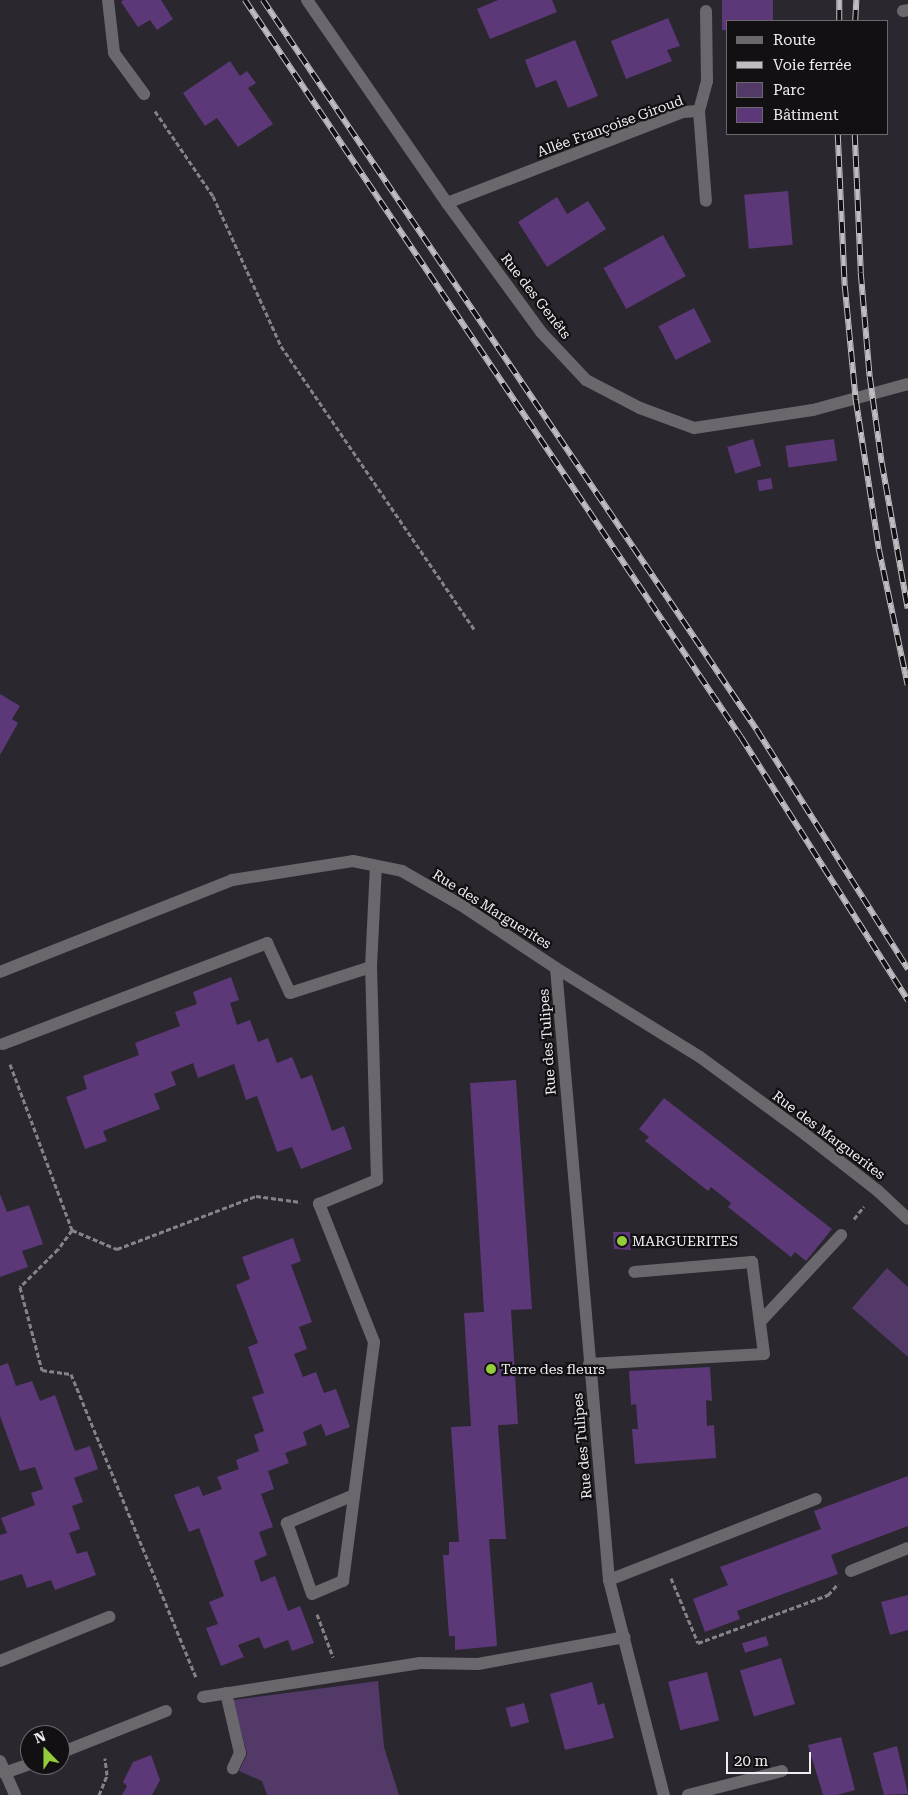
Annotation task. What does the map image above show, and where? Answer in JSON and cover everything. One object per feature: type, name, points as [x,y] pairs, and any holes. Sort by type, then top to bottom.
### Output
[{"type":"street","points":[[108,0],[114,53],[144,94]]},
{"type":"street","name":"Rue des Genêts","points":[[307,0],[540,332],[586,380],[640,408],[694,428],[813,410],[908,384]]},
{"type":"street","points":[[700,111],[707,81],[706,11]]},
{"type":"street","name":"Allée Françoise Giroud","points":[[447,202],[683,112],[700,111],[706,201]]},
{"type":"street","name":"Rue des Marguerites","points":[[0,972],[232,880],[353,861],[402,872],[461,905],[556,968],[700,1057],[877,1190],[908,1219]]},
{"type":"street","points":[[354,1495],[287,1524],[312,1594],[343,1581],[374,1342],[319,1204],[377,1180],[371,967],[376,866]]},
{"type":"street","points":[[3,1044],[267,943],[290,994],[371,967]]},
{"type":"street","name":"Rue des Tulipes","points":[[556,968],[609,1580],[664,1795]]},
{"type":"street","points":[[760,1322],[841,1235]]},
{"type":"street","points":[[589,1364],[764,1354],[752,1262],[634,1272]]},
{"type":"street","points":[[609,1580],[816,1499]]},
{"type":"street","points":[[851,1571],[908,1548]]},
{"type":"street","points":[[0,1661],[109,1617]]},
{"type":"street","points":[[203,1697],[420,1663],[478,1664],[625,1637]]},
{"type":"street","points":[[226,1693],[240,1754],[234,1768]]},
{"type":"street","points":[[70,1749],[166,1711]]},
{"type":"street","points":[[15,1795],[2,1767],[20,1765]]},
{"type":"street","points":[[688,1795],[782,1771]]},
{"type":"path","points":[[144,94],[213,196],[281,346],[474,629]]},
{"type":"path","points":[[3,1044],[72,1230],[117,1249],[256,1196],[319,1204]]},
{"type":"path","points":[[841,1235],[877,1190]]},
{"type":"path","points":[[72,1230],[58,1249],[20,1287],[42,1370],[71,1374],[203,1697]]},
{"type":"path","points":[[662,1559],[698,1643],[828,1596],[851,1571]]},
{"type":"path","points":[[312,1594],[339,1675]]},
{"type":"path","points":[[99,1795],[106,1775],[104,1737]]},
{"type":"green space","points":[[887,1268],[908,1287],[908,1357],[852,1308]]},
{"type":"green space","points":[[378,1681],[384,1747],[399,1795],[267,1795],[262,1781],[239,1771],[247,1754],[233,1700]]},
{"type":"building","points":[[123,0],[161,0],[173,19],[157,30],[150,20],[138,27],[121,2]]},
{"type":"building","points":[[498,0],[552,0],[557,12],[490,39],[477,9]]},
{"type":"building","points":[[722,0],[773,0],[773,20],[726,20],[726,30],[722,30]]},
{"type":"building","points":[[668,18],[680,46],[667,50],[672,61],[626,79],[611,41]]},
{"type":"building","points":[[575,40],[598,96],[568,108],[556,80],[536,88],[525,60]]},
{"type":"building","points":[[230,61],[240,76],[247,71],[256,83],[248,88],[273,124],[238,147],[217,118],[205,126],[183,93]]},
{"type":"building","points":[[788,191],[793,245],[749,249],[744,195]]},
{"type":"building","points":[[557,197],[567,214],[588,201],[606,229],[547,267],[518,222]]},
{"type":"building","points":[[663,235],[686,276],[626,309],[604,268]]},
{"type":"building","points":[[694,308],[711,342],[676,360],[658,326]]},
{"type":"building","points":[[753,439],[761,466],[735,474],[727,447]]},
{"type":"building","points":[[834,439],[837,461],[789,468],[785,446]]},
{"type":"building","points":[[771,478],[773,489],[759,491],[757,480]]},
{"type":"building","points":[[0,694],[20,706],[12,719],[18,723],[0,755]]},
{"type":"building","points":[[231,977],[239,1000],[230,1003],[237,1025],[250,1020],[258,1042],[268,1038],[277,1063],[292,1057],[301,1079],[312,1075],[332,1131],[344,1126],[352,1149],[301,1169],[292,1147],[277,1152],[257,1096],[246,1100],[234,1064],[198,1078],[193,1063],[171,1072],[176,1085],[154,1094],[160,1109],[103,1131],[107,1141],[85,1149],[66,1097],[87,1089],[83,1076],[139,1055],[135,1043],[180,1026],[175,1012],[197,1004],[193,992]]},
{"type":"building","name":"Terre des fleurs","points":[[516,1080],[532,1309],[511,1310],[518,1424],[498,1425],[506,1539],[489,1539],[497,1646],[455,1650],[455,1636],[449,1636],[443,1555],[449,1555],[449,1542],[459,1542],[451,1427],[471,1426],[464,1313],[484,1312],[470,1083]]},
{"type":"building","points":[[664,1098],[832,1229],[806,1261],[795,1252],[791,1257],[728,1207],[731,1203],[711,1187],[708,1191],[645,1141],[649,1137],[639,1129]]},
{"type":"building","points":[[0,1194],[7,1212],[29,1205],[43,1244],[22,1251],[28,1267],[0,1277]]},
{"type":"building","name":"MARGUERITES","points":[[613,1232],[630,1232],[631,1250],[614,1249]]},
{"type":"building","points":[[293,1238],[301,1261],[291,1265],[312,1322],[299,1327],[307,1349],[294,1354],[303,1377],[316,1372],[324,1393],[336,1389],[350,1427],[326,1436],[321,1424],[303,1432],[307,1445],[285,1453],[289,1463],[268,1471],[274,1489],[261,1494],[273,1527],[259,1532],[267,1555],[254,1561],[261,1582],[275,1576],[288,1611],[300,1606],[314,1643],[292,1651],[288,1640],[264,1649],[259,1637],[238,1645],[244,1657],[221,1666],[206,1628],[218,1624],[209,1602],[224,1596],[199,1528],[189,1532],[174,1495],[199,1486],[203,1496],[222,1489],[217,1477],[239,1469],[236,1460],[259,1451],[254,1435],[264,1431],[252,1397],[264,1393],[248,1347],[258,1343],[236,1285],[250,1279],[242,1257]]},
{"type":"building","points":[[8,1363],[16,1386],[32,1381],[40,1401],[55,1395],[75,1451],[90,1446],[98,1469],[74,1478],[83,1502],[72,1506],[80,1529],[69,1533],[77,1554],[87,1551],[96,1575],[55,1590],[51,1580],[27,1588],[22,1574],[0,1581],[0,1535],[7,1533],[1,1518],[35,1505],[31,1493],[43,1489],[35,1467],[20,1471],[0,1416],[0,1366]]},
{"type":"building","points":[[710,1367],[712,1401],[706,1400],[707,1426],[714,1425],[716,1458],[635,1464],[632,1429],[638,1429],[636,1404],[631,1405],[629,1371]]},
{"type":"building","points":[[908,1476],[908,1526],[831,1555],[838,1574],[737,1611],[740,1619],[705,1632],[693,1599],[728,1585],[720,1567],[821,1529],[814,1511]]},
{"type":"building","points":[[908,1595],[908,1630],[890,1635],[881,1602]]},
{"type":"building","points":[[766,1636],[769,1646],[745,1653],[742,1643]]},
{"type":"building","points":[[781,1658],[795,1704],[754,1716],[740,1671]]},
{"type":"building","points":[[707,1672],[719,1721],[680,1730],[668,1682]]},
{"type":"building","points":[[592,1682],[598,1705],[604,1703],[614,1738],[565,1750],[550,1694]]},
{"type":"building","points":[[524,1703],[529,1722],[511,1727],[506,1708]]},
{"type":"building","points":[[841,1737],[855,1790],[837,1795],[823,1795],[808,1745]]},
{"type":"building","points":[[897,1746],[908,1794],[884,1795],[873,1753]]},
{"type":"building","points":[[151,1755],[160,1780],[152,1795],[122,1795],[127,1786],[123,1782],[133,1762]]},
{"type":"railway","points":[[245,0],[741,737],[908,1000]]},
{"type":"railway","points":[[263,0],[757,730],[908,969]]},
{"type":"railway","points":[[839,0],[839,20]]},
{"type":"railway","points":[[855,20],[856,0]]},
{"type":"railway","points":[[838,135],[845,286],[856,400],[879,549],[908,685]]},
{"type":"railway","points":[[855,135],[861,273],[870,377],[882,463],[908,609]]},
{"type":"place","name":"MARGUERITES","points":[[622,1241]]},
{"type":"place","name":"Terre des fleurs","points":[[491,1369]]}]
